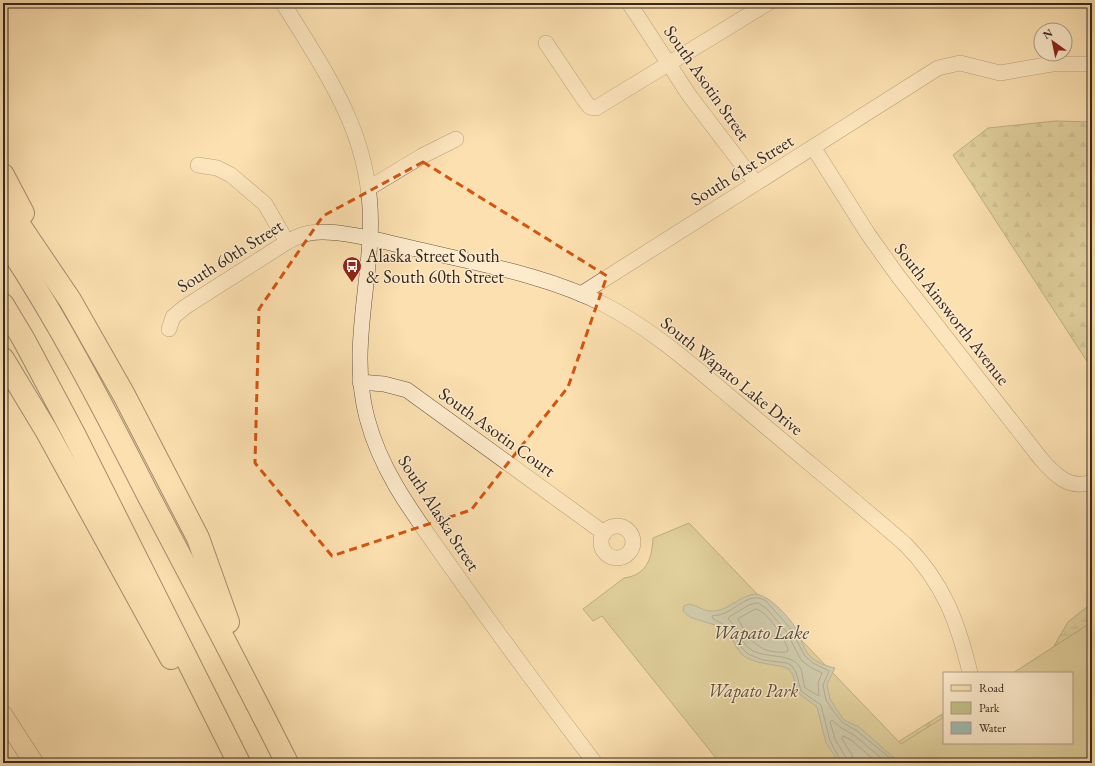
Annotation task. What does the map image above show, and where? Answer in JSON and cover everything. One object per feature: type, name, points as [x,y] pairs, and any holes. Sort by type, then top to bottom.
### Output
[{"type":"highway","points":[[3,175],[54,274]]},
{"type":"highway","points":[[3,201],[54,274],[89,331],[198,538],[257,702]]},
{"type":"highway","points":[[3,237],[35,285],[85,373],[257,702],[287,763]]},
{"type":"highway","points":[[3,305],[24,340],[74,434],[239,763]]},
{"type":"highway","points":[[3,359],[31,406],[228,763]]},
{"type":"highway","points":[[3,366],[31,406]]},
{"type":"main road","points":[[3,715],[34,763]]},
{"type":"street","name":"South Alaska Street","points":[[283,3],[326,73],[351,120],[360,146],[369,188],[370,240],[359,355],[360,382],[366,416],[375,444],[394,486],[499,636],[595,763]]},
{"type":"street","name":"South Asotin Street","points":[[629,3],[668,65],[756,183]]},
{"type":"street","points":[[546,43],[584,101],[590,107],[594,108],[602,106],[768,3]]},
{"type":"street","name":"South 61st Street","points":[[581,294],[923,76],[938,68],[960,63],[1000,73],[1052,64],[1092,64]]},
{"type":"street","points":[[369,188],[422,156],[456,139]]},
{"type":"street","name":"South Ainsworth Avenue","points":[[813,147],[890,265],[1041,460],[1068,483],[1086,484]]},
{"type":"street","points":[[198,165],[217,168],[231,175],[265,204],[287,242]]},
{"type":"street","name":"South 60th Street","points":[[169,329],[173,317],[181,310],[287,242],[303,234],[319,232],[370,240]]},
{"type":"street","name":"South Wapato Lake Drive","points":[[370,240],[504,270],[542,281],[581,294],[627,317],[669,348],[905,544],[924,564],[943,594],[962,639],[970,672]]},
{"type":"street","name":"South Asotin Court","points":[[360,382],[384,384],[407,390],[604,533]]},
{"type":"highlighted area","points":[[423,162],[607,276],[568,387],[471,510],[332,556],[255,463],[259,309],[323,216]]},
{"type":"green space","points":[[1056,121],[1092,122],[1092,369],[953,155],[988,128]]},
{"type":"green space","name":"Wapato Park","points":[[689,523],[901,744],[943,718],[943,744],[1073,744],[1073,672],[1015,672],[1092,622],[1092,763],[720,763],[602,616],[593,621],[583,609],[624,578],[632,576],[643,569],[649,559],[653,538]]},
{"type":"green space","points":[[1092,603],[1092,633],[1054,646],[1068,622]]},
{"type":"green space","points":[[943,714],[943,741],[890,747]]},
{"type":"water","name":"Wapato Lake","points":[[749,595],[761,595],[780,608],[798,632],[804,647],[810,656],[822,664],[835,668],[827,684],[830,699],[844,720],[859,727],[893,757],[903,763],[841,763],[838,761],[826,743],[817,707],[798,693],[793,675],[789,669],[747,658],[740,652],[724,628],[690,617],[683,611],[684,606],[689,604],[709,611],[715,611],[727,607]]},
{"type":"place","name":"Alaska Street South & South 60th Street","points":[[352,283]]}]
